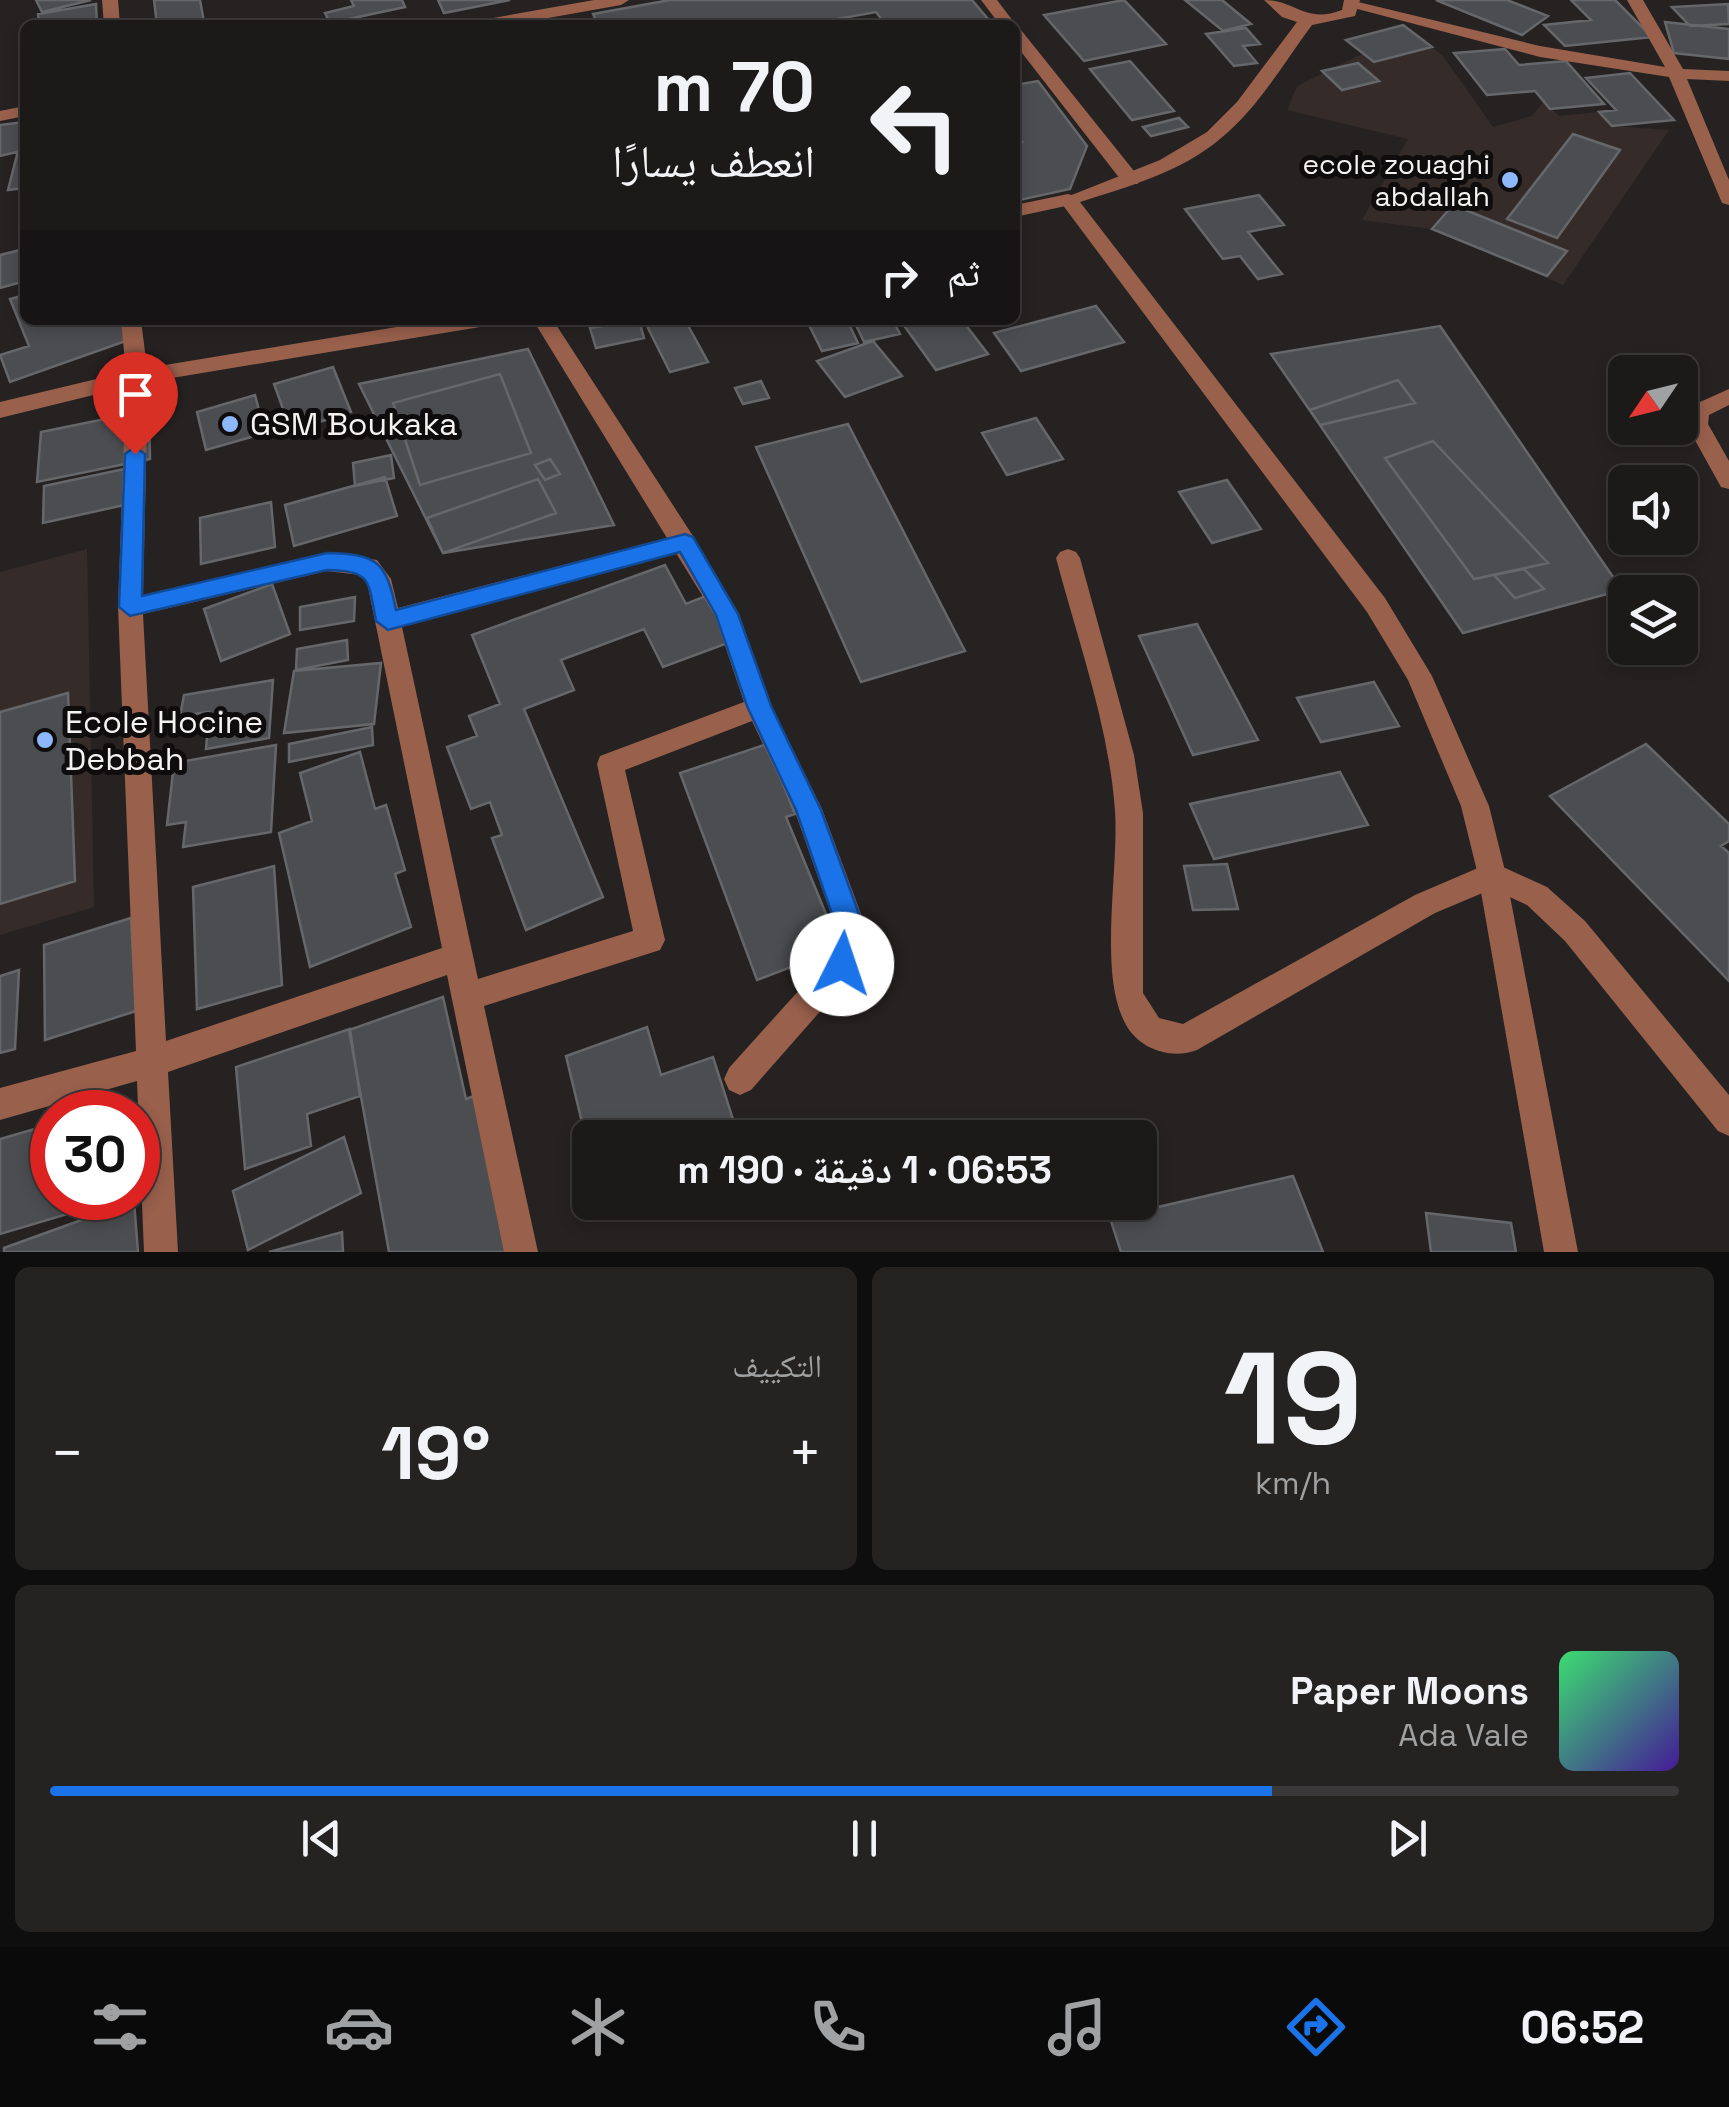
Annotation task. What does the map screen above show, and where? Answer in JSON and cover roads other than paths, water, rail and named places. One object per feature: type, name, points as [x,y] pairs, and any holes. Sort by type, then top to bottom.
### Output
[{"type":"street","points":[[512,20],[622,0]]},
{"type":"street","points":[[989,0],[1004,20]]},
{"type":"street","points":[[1272,0],[1279,9],[1308,20],[1339,18],[1353,3],[1466,35],[1677,74],[1729,76]]},
{"type":"street","points":[[1635,0],[1655,26],[1729,199]]},
{"type":"street","points":[[1020,211],[1130,180],[1199,146],[1231,117],[1308,20]]},
{"type":"street","points":[[1022,54],[1130,180]]},
{"type":"street","points":[[1068,200],[1376,605],[1419,676],[1474,806],[1492,875],[1561,1252]]},
{"type":"street","points":[[132,325],[138,378],[130,607],[161,1252]]},
{"type":"street","points":[[0,410],[138,378],[451,325]]},
{"type":"street","points":[[546,325],[727,614],[759,706],[808,810],[846,914],[842,964],[740,1079]]},
{"type":"street","points":[[1729,396],[1700,411],[1697,424],[1729,481]]},
{"type":"street","points":[[388,621],[685,542]]},
{"type":"street","points":[[1068,558],[1121,755],[1129,814],[1128,993],[1134,1016],[1148,1031],[1167,1040],[1186,1039],[1425,904],[1492,875],[1537,896],[1575,931],[1729,1120]]},
{"type":"street","points":[[130,607],[327,562],[368,566],[379,579],[521,1252]]},
{"type":"street","points":[[468,997],[650,940],[610,764],[759,706]]},
{"type":"street","points":[[0,1104],[151,1062],[460,956]]},
{"type":"place","name":"ecole zouaghi abdallah","points":[[1510,180]]},
{"type":"place","name":"GSM Boukaka","points":[[230,424]]},
{"type":"place","name":"Ecole Hocine Debbah","points":[[45,740]]}]
